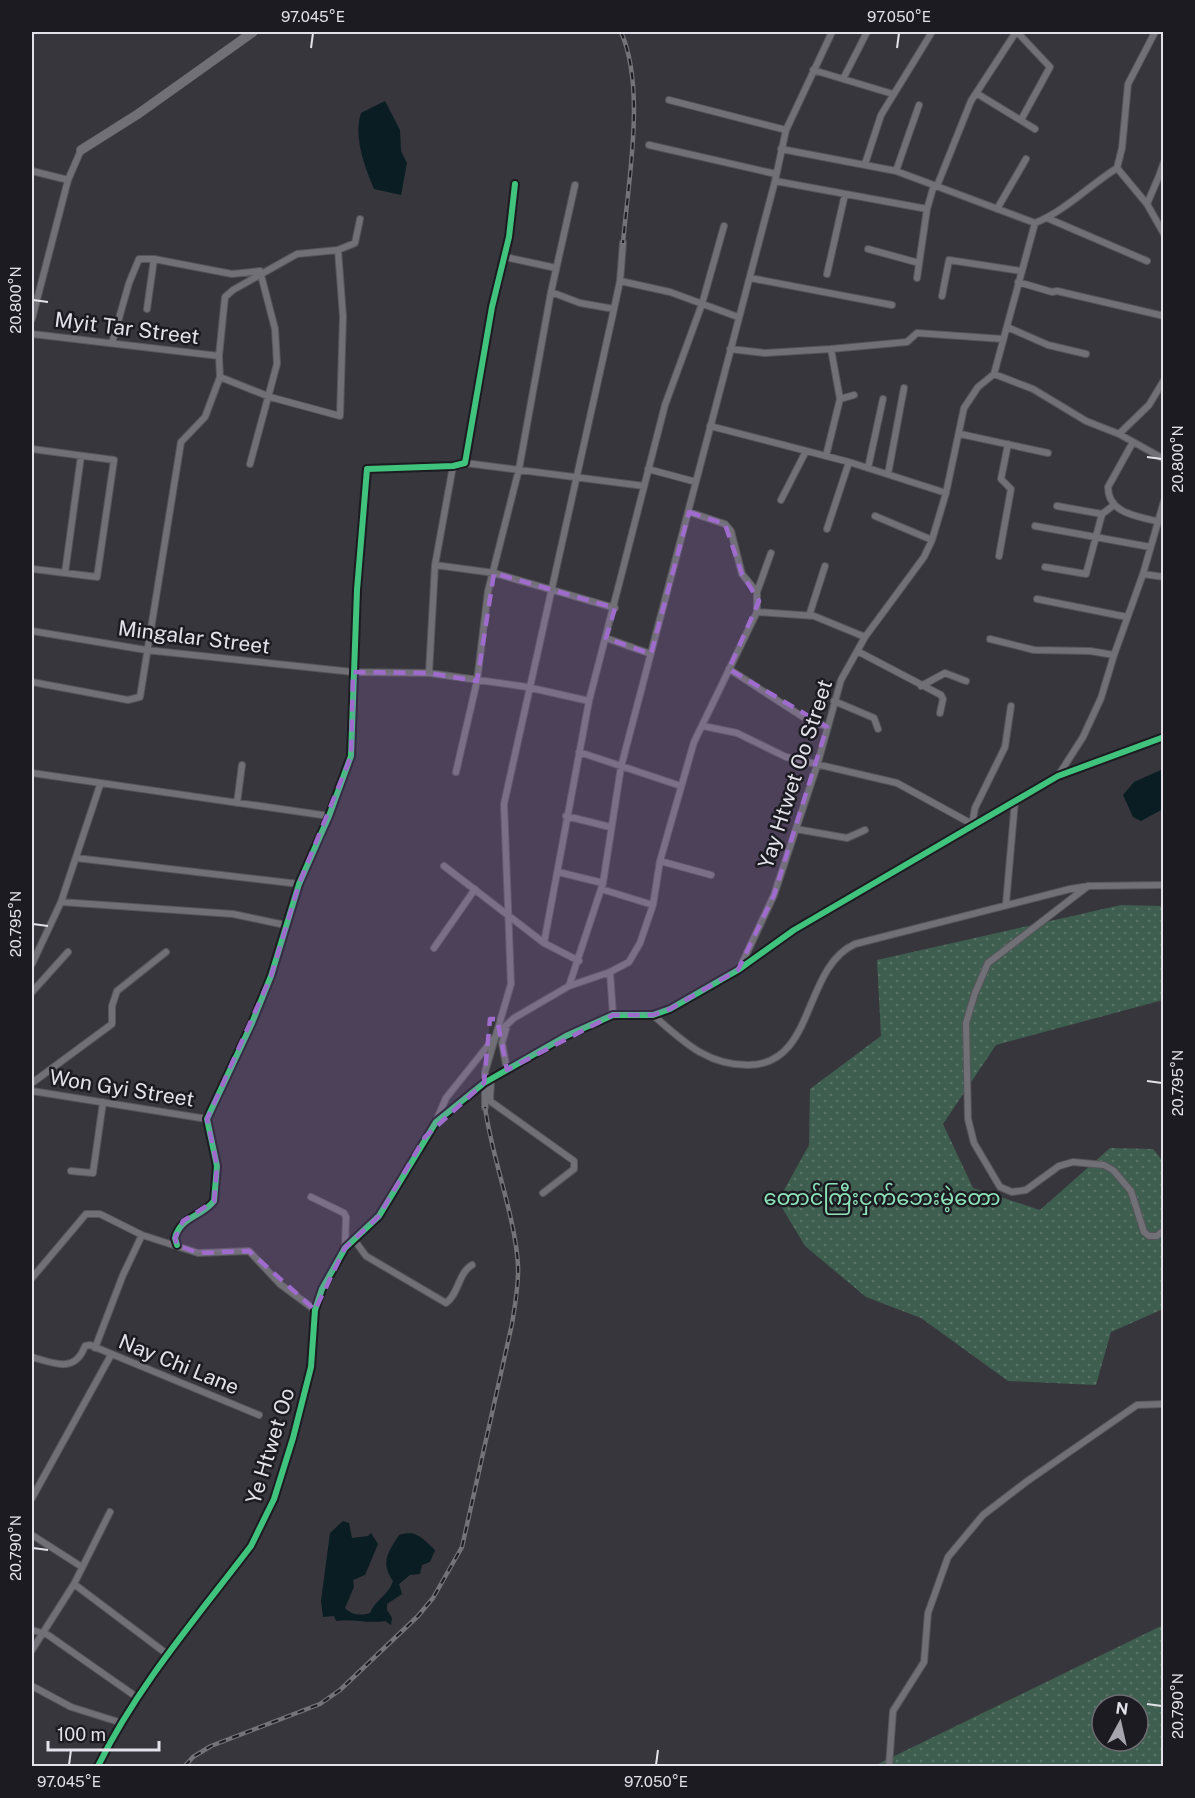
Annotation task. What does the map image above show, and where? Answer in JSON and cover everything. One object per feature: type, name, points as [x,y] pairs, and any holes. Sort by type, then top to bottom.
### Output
[{"type":"street","points":[[32,319],[68,180],[81,150],[138,114],[253,32]]},
{"type":"street","points":[[569,986],[602,886],[621,767],[776,178],[786,130],[832,32]]},
{"type":"street","points":[[843,79],[867,32]]},
{"type":"street","points":[[866,164],[880,116],[932,32]]},
{"type":"street","points":[[917,278],[927,209],[936,186],[976,93],[1016,32],[1050,67],[1021,120]]},
{"type":"street","points":[[1155,32],[1128,84],[1122,148],[1117,168],[1047,218],[1035,224],[994,374],[1033,389],[1086,421],[1119,435],[1164,459]]},
{"type":"street","points":[[813,70],[893,94]]},
{"type":"street","points":[[976,93],[1035,129]]},
{"type":"street","points":[[669,100],[786,130]]},
{"type":"street","points":[[896,171],[919,105]]},
{"type":"street","points":[[650,145],[845,194],[927,209]]},
{"type":"street","points":[[781,149],[896,171],[1035,224]]},
{"type":"street","points":[[997,209],[1026,159]]},
{"type":"street","points":[[1147,204],[1161,176],[1164,162]]},
{"type":"street","points":[[1117,168],[1147,204],[1164,234]]},
{"type":"street","points":[[32,171],[68,180]]},
{"type":"street","points":[[465,463],[492,308],[505,257],[515,184]]},
{"type":"street","points":[[456,772],[477,681],[483,621],[519,469],[551,292],[575,185]]},
{"type":"street","points":[[827,274],[845,194]]},
{"type":"street","points":[[1047,218],[1147,261]]},
{"type":"street","points":[[32,682],[135,700],[140,696],[181,442],[205,417],[219,377],[225,297],[233,290],[297,254],[338,250],[355,243],[360,219]]},
{"type":"street","points":[[544,943],[589,701],[615,608],[665,405],[702,304],[724,226]]},
{"type":"street","points":[[485,1107],[484,1083],[488,1061],[511,984],[504,852],[504,804],[620,281],[623,243]]},
{"type":"street","points":[[868,249],[919,262]]},
{"type":"street","points":[[219,377],[270,397],[340,416],[343,316],[338,250]]},
{"type":"street","points":[[505,257],[556,268]]},
{"type":"street","points":[[112,343],[129,283],[139,259],[154,259],[232,274],[258,271],[262,275],[275,329],[277,364],[270,397],[250,464]]},
{"type":"street","points":[[147,309],[154,259]]},
{"type":"street","points":[[942,296],[949,260],[1021,272]]},
{"type":"street","points":[[750,278],[892,305]]},
{"type":"street","points":[[620,281],[670,292],[738,317]]},
{"type":"street","points":[[1018,282],[1052,292],[1057,291],[1164,316]]},
{"type":"street","points":[[551,292],[580,303],[614,309]]},
{"type":"street","points":[[1006,327],[1048,345],[1086,354]]},
{"type":"street","points":[[730,349],[765,353],[831,349],[907,342],[917,333],[1003,339]]},
{"type":"street","name":"Myit Tar Street","points":[[32,334],[219,356]]},
{"type":"street","points":[[826,456],[840,399],[831,349]]},
{"type":"street","name":"Yay Htwet Oo Street","points":[[738,970],[774,895],[817,766],[841,680],[866,637],[915,572],[932,540],[946,493],[964,408],[978,387],[994,374]]},
{"type":"street","points":[[1119,435],[1149,405],[1164,380]]},
{"type":"street","points":[[888,474],[904,388]]},
{"type":"street","points":[[840,399],[854,395]]},
{"type":"street","points":[[868,468],[883,399]]},
{"type":"street","points":[[710,426],[849,462],[946,493]]},
{"type":"street","points":[[960,434],[1048,453]]},
{"type":"street","points":[[1133,442],[1108,487],[1108,495],[1114,505],[1127,513],[1156,521]]},
{"type":"street","points":[[999,556],[1011,489],[1001,479],[1008,444]]},
{"type":"street","points":[[32,449],[114,460],[97,577],[33,569]]},
{"type":"street","points":[[782,500],[806,451]]},
{"type":"street","points":[[65,573],[81,456]]},
{"type":"street","points":[[827,530],[849,462]]},
{"type":"street","points":[[177,1245],[175,1238],[177,1229],[183,1221],[210,1205],[216,1192],[218,1166],[207,1119],[252,1023],[271,976],[299,884],[329,816],[351,756],[367,469],[453,466],[465,463],[644,486]]},
{"type":"street","points":[[429,673],[435,565],[453,466]]},
{"type":"street","points":[[648,469],[696,483]]},
{"type":"street","points":[[1058,776],[1083,737],[1101,698],[1143,574],[1156,521],[1164,501]]},
{"type":"street","points":[[1045,567],[1086,574],[1102,514],[1114,505]]},
{"type":"street","points":[[1057,506],[1102,514]]},
{"type":"street","points":[[689,512],[725,524],[731,531],[742,574],[757,592]]},
{"type":"street","points":[[874,516],[932,540]]},
{"type":"street","points":[[1035,526],[1150,547]]},
{"type":"street","points":[[436,1122],[446,1098],[498,1033],[506,1028],[514,1018],[569,986],[610,972],[629,962],[640,943],[653,905],[660,861],[694,742],[757,612],[757,592],[771,554]]},
{"type":"street","points":[[435,565],[494,573],[615,608]]},
{"type":"street","points":[[809,616],[825,566]]},
{"type":"street","points":[[1143,574],[1164,577]]},
{"type":"street","points":[[1037,599],[1128,617]]},
{"type":"street","points":[[757,612],[809,616],[866,637]]},
{"type":"street","name":"Mingalar Street","points":[[32,631],[146,650],[354,672],[429,673],[530,688],[589,701]]},
{"type":"street","points":[[606,638],[651,654]]},
{"type":"street","points":[[990,639],[1034,650],[1090,651],[1114,655]]},
{"type":"street","points":[[859,652],[921,686],[941,694],[943,699],[940,713]]},
{"type":"street","points":[[729,669],[803,717],[827,727]]},
{"type":"street","points":[[921,686],[945,673],[966,681]]},
{"type":"street","points":[[834,701],[874,718],[878,729]]},
{"type":"street","points":[[972,824],[975,808],[1005,747],[1011,706]]},
{"type":"street","points":[[703,726],[737,733],[786,757],[897,783],[972,824]]},
{"type":"street","points":[[436,1122],[484,1083],[613,1015],[653,1015],[670,1009],[738,970],[794,930],[972,824],[1058,776],[1164,737]]},
{"type":"street","points":[[579,752],[681,786]]},
{"type":"street","points":[[237,803],[242,765]]},
{"type":"street","points":[[32,773],[99,785],[329,816]]},
{"type":"street","points":[[32,964],[61,902],[99,785]]},
{"type":"street","points":[[1006,904],[1015,801]]},
{"type":"street","points":[[566,816],[610,827]]},
{"type":"street","points":[[796,830],[847,838],[865,830]]},
{"type":"street","points":[[76,858],[299,884]]},
{"type":"street","points":[[660,861],[711,875]]},
{"type":"street","points":[[444,866],[544,943],[579,961]]},
{"type":"street","points":[[558,872],[653,905]]},
{"type":"street","points":[[653,1015],[690,1047],[719,1063],[754,1065],[771,1062],[798,1035],[822,978],[844,949],[1006,904],[1089,886],[1164,885]]},
{"type":"street","points":[[1089,886],[988,963],[975,993],[966,1023],[968,1119],[974,1143],[1000,1187],[1012,1192],[1026,1190],[1059,1166],[1073,1162],[1104,1165],[1113,1170],[1131,1191],[1144,1232],[1149,1236],[1157,1236],[1164,1230]]},
{"type":"street","points":[[434,948],[474,889]]},
{"type":"street","points":[[61,902],[233,914],[285,925]]},
{"type":"street","points":[[32,992],[68,952]]},
{"type":"street","points":[[32,1083],[112,1024],[112,1006],[117,991],[166,952]]},
{"type":"street","points":[[610,972],[613,1015]]},
{"type":"street","points":[[506,1028],[502,1043],[507,1070]]},
{"type":"street","points":[[491,1079],[490,1101],[574,1161],[574,1169],[543,1193]]},
{"type":"street","name":"Won Gyi Street","points":[[32,1091],[207,1119]]},
{"type":"street","points":[[71,1171],[90,1175],[93,1173],[104,1102]]},
{"type":"street","name":"Ye Htwet Oo","points":[[98,1767],[122,1723],[167,1654],[251,1546],[274,1499],[293,1438],[310,1367],[315,1310],[322,1289],[345,1248],[379,1216],[436,1122]]},
{"type":"street","points":[[311,1197],[346,1217],[345,1248]]},
{"type":"street","points":[[32,1278],[86,1214],[100,1214],[142,1235],[198,1253],[249,1251],[280,1284],[315,1310]]},
{"type":"street","points":[[95,1348],[142,1235]]},
{"type":"street","points":[[355,1240],[366,1256],[446,1303],[451,1300],[465,1270],[472,1265]]},
{"type":"street","name":"Nay Chi Lane","points":[[32,1357],[67,1366],[79,1358],[86,1345],[259,1415]]},
{"type":"street","points":[[32,1498],[111,1355]]},
{"type":"street","points":[[889,1767],[893,1711],[924,1662],[928,1612],[948,1557],[983,1515],[1026,1482],[1137,1406],[1164,1404]]},
{"type":"street","points":[[32,1650],[74,1584],[110,1512]]},
{"type":"street","points":[[32,1544],[33,1536],[82,1567]]},
{"type":"street","points":[[74,1584],[167,1654]]},
{"type":"street","points":[[32,1630],[48,1635],[138,1698]]},
{"type":"street","points":[[32,1686],[71,1707],[122,1723]]},
{"type":"highlighted area","points":[[689,512],[725,524],[742,574],[759,601],[729,669],[827,727],[774,895],[750,947],[738,970],[670,1009],[653,1015],[613,1015],[507,1070],[497,1019],[490,1019],[484,1083],[425,1137],[379,1216],[345,1248],[315,1310],[249,1251],[198,1253],[177,1245],[175,1238],[183,1221],[214,1201],[217,1166],[207,1119],[271,976],[299,884],[351,756],[353,672],[429,673],[477,681],[494,573],[615,608],[606,638],[651,654]]},
{"type":"green space","name":"တောင်ကြီးငှက်ဘေးမဲ့တော","points":[[1121,905],[1163,906],[1163,1000],[996,1045],[943,1124],[973,1188],[1040,1210],[1110,1148],[1153,1149],[1163,1161],[1163,1309],[1111,1332],[1096,1385],[1008,1381],[921,1318],[866,1297],[805,1246],[778,1201],[809,1145],[810,1089],[881,1036],[877,960]]},
{"type":"green space","points":[[1163,1625],[1163,1766],[874,1766]]},
{"type":"water","points":[[385,101],[400,130],[401,151],[407,163],[401,195],[374,189],[359,142],[361,113]]},
{"type":"water","points":[[1163,769],[1163,809],[1141,821],[1133,817],[1123,795],[1134,782]]},
{"type":"water","points":[[343,1521],[349,1523],[352,1538],[368,1536],[371,1533],[378,1544],[365,1575],[353,1580],[354,1587],[345,1608],[353,1613],[360,1615],[370,1613],[391,1586],[393,1581],[386,1563],[399,1535],[415,1534],[435,1550],[430,1562],[422,1565],[420,1574],[410,1575],[399,1584],[402,1594],[387,1604],[387,1610],[392,1618],[391,1625],[385,1621],[336,1621],[334,1616],[323,1617],[321,1601],[330,1533]]},
{"type":"railway","points":[[621,32],[633,80],[634,107],[623,243]]},
{"type":"railway","points":[[185,1766],[193,1757],[211,1746],[320,1704],[340,1690],[418,1616],[433,1598],[462,1547],[512,1324],[518,1280],[513,1227],[485,1107]]},
{"type":"cycle path","points":[[177,1245],[175,1238],[182,1225],[214,1201],[217,1166],[207,1119],[252,1023],[271,976],[299,884],[329,816],[351,756],[357,590],[367,469],[453,466],[465,463],[492,307],[509,237],[515,184]]},
{"type":"cycle path","points":[[98,1766],[131,1707],[189,1625],[251,1546],[274,1499],[293,1438],[311,1367],[315,1310],[322,1289],[345,1248],[379,1216],[436,1122],[484,1083],[566,1036],[613,1015],[653,1015],[670,1009],[738,970],[794,930],[1058,776],[1164,737]]}]
